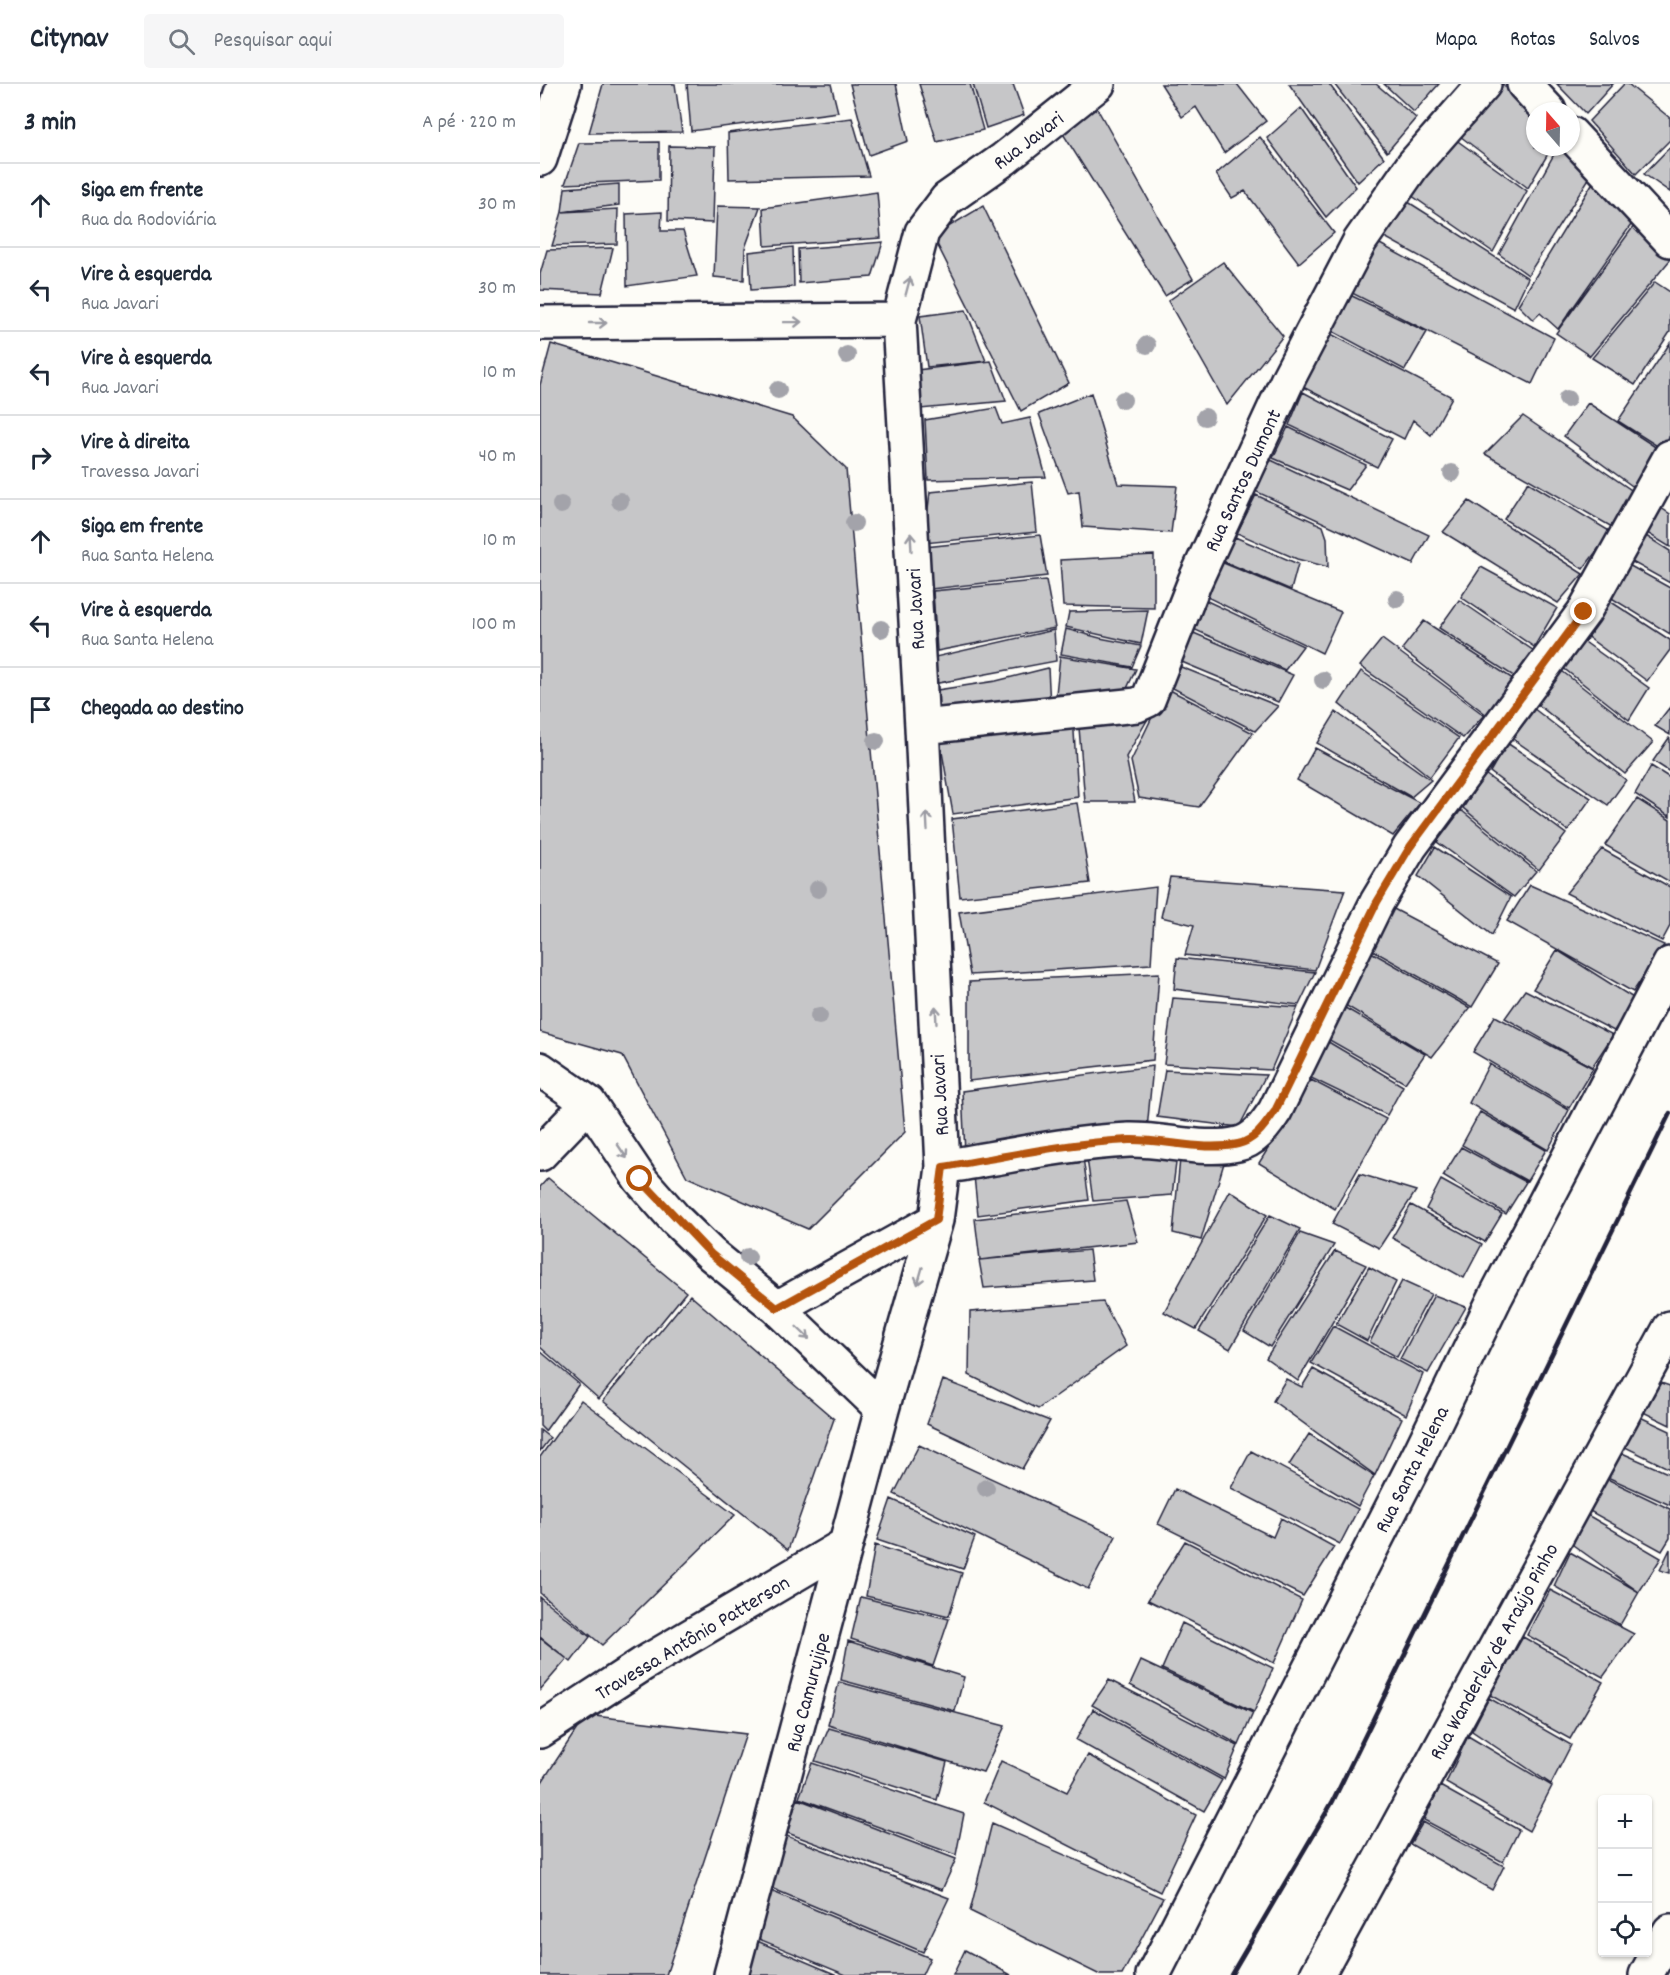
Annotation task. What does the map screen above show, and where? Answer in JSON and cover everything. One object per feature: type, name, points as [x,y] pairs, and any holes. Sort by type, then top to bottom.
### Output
[{"type":"street","points":[[540,159],[564,84]]},
{"type":"street","name":"Rua Javari","points":[[882,1409],[936,1220],[943,1167],[922,727],[898,320],[922,232],[947,199],[1030,139],[1098,84]]},
{"type":"street","name":"Rua Santos Dumont","points":[[922,727],[1137,705],[1148,700],[1195,581],[1284,388],[1360,241],[1413,165],[1484,84]]},
{"type":"street","points":[[1524,84],[1541,102]]},
{"type":"street","points":[[1580,144],[1670,240]]},
{"type":"street","points":[[540,323],[898,320]]},
{"type":"street","points":[[943,1167],[1119,1141],[1165,1141],[1205,1146],[1238,1144],[1250,1140],[1275,1111],[1377,902],[1410,847],[1584,612],[1670,457]]},
{"type":"street","name":"Rua Santa Helena","points":[[1153,1975],[1420,1453],[1495,1298],[1670,964]]},
{"type":"street","points":[[540,1070],[589,1103],[640,1179],[676,1220],[711,1254],[777,1308],[882,1409]]},
{"type":"street","points":[[540,1154],[589,1103]]},
{"type":"street","points":[[777,1308],[936,1220]]},
{"type":"street","name":"Rua Wanderley de Araújo Pinho","points":[[1317,1975],[1670,1328]]},
{"type":"street","name":"Rua Camurujipe","points":[[731,1975],[882,1409]]},
{"type":"street","name":"Travessa Antônio Patterson","points":[[540,1731],[643,1664],[846,1545]]},
{"type":"street","points":[[1646,1975],[1670,1931]]},
{"type":"building","points":[[603,84],[675,84],[682,132],[589,133]]},
{"type":"building","points":[[687,84],[831,84],[838,112],[691,131]]},
{"type":"building","points":[[850,84],[896,84],[908,141],[869,155]]},
{"type":"building","points":[[919,84],[970,84],[983,130],[937,142]]},
{"type":"building","points":[[973,84],[1013,84],[1024,115],[986,128]]},
{"type":"building","points":[[1161,84],[1237,84],[1266,121],[1224,153],[1196,107],[1182,117]]},
{"type":"building","points":[[1289,84],[1329,84],[1384,158],[1358,182]]},
{"type":"building","points":[[1334,84],[1376,84],[1416,118],[1387,152]]},
{"type":"building","points":[[1384,84],[1439,84],[1414,112]]},
{"type":"building","points":[[1492,84],[1503,84],[1526,108],[1526,156],[1547,156],[1528,188],[1452,130]]},
{"type":"building","points":[[1557,84],[1613,84],[1586,114],[1580,108],[1580,102],[1574,102]]},
{"type":"building","points":[[1624,84],[1628,84],[1670,118],[1670,140],[1636,174],[1589,121]]},
{"type":"building","points":[[1094,103],[1193,279],[1165,296],[1060,129]]},
{"type":"building","points":[[1301,108],[1356,187],[1326,217],[1267,138]]},
{"type":"building","points":[[852,118],[869,176],[729,179],[728,133]]},
{"type":"building","points":[[1448,134],[1527,191],[1493,252],[1408,193]]},
{"type":"building","points":[[1260,137],[1334,233],[1299,263],[1245,191],[1232,198],[1216,174]]},
{"type":"building","points":[[659,142],[659,180],[565,184],[579,143]]},
{"type":"building","points":[[669,146],[715,147],[713,223],[668,221]]},
{"type":"building","points":[[1670,147],[1670,192],[1644,174]]},
{"type":"building","points":[[1553,156],[1578,156],[1595,169],[1528,275],[1499,254]]},
{"type":"building","points":[[1595,179],[1638,215],[1558,329],[1540,313],[1533,320],[1518,305]]},
{"type":"building","points":[[619,184],[619,205],[562,212],[565,188]]},
{"type":"building","points":[[877,192],[881,238],[765,246],[763,208]]},
{"type":"building","points":[[1405,200],[1528,278],[1514,308],[1379,234]]},
{"type":"building","points":[[717,206],[760,207],[745,248],[744,280],[714,277]]},
{"type":"building","points":[[983,206],[1069,383],[1021,411],[933,236]]},
{"type":"building","points":[[618,209],[617,244],[552,246],[562,212]]},
{"type":"building","points":[[662,212],[661,231],[683,231],[697,276],[627,286],[626,214]]},
{"type":"building","points":[[1639,219],[1670,249],[1670,260],[1590,356],[1556,333]]},
{"type":"building","points":[[883,242],[872,277],[799,283],[798,249]]},
{"type":"building","points":[[1378,243],[1554,338],[1532,384],[1352,293]]},
{"type":"building","points":[[793,247],[794,287],[751,290],[749,252]]},
{"type":"building","points":[[613,248],[602,293],[540,290],[540,274],[547,250]]},
{"type":"building","points":[[1223,262],[1283,336],[1227,405],[1168,301]]},
{"type":"building","points":[[1655,282],[1670,292],[1670,332],[1635,385],[1592,358]]},
{"type":"building","points":[[1350,295],[1427,332],[1405,370],[1332,331]]},
{"type":"building","points":[[966,310],[986,361],[927,367],[920,316]]},
{"type":"building","points":[[1329,333],[1452,397],[1431,435],[1413,420],[1404,439],[1303,387]]},
{"type":"building","points":[[1670,343],[1670,435],[1662,449],[1618,421]]},
{"type":"building","points":[[551,344],[792,417],[846,469],[905,1132],[808,1229],[687,1177],[622,1055],[540,1032],[540,385]]},
{"type":"building","points":[[991,361],[1006,401],[920,409],[917,370]]},
{"type":"building","points":[[1303,392],[1392,439],[1377,467],[1289,425]]},
{"type":"building","points":[[1091,393],[1118,484],[1177,486],[1171,533],[1083,527],[1079,491],[1068,493],[1039,414]]},
{"type":"building","points":[[1588,403],[1663,452],[1639,491],[1564,436]]},
{"type":"building","points":[[996,408],[1002,424],[1030,418],[1046,477],[928,480],[925,420]]},
{"type":"building","points":[[1523,416],[1637,494],[1612,527],[1485,454]]},
{"type":"building","points":[[1288,427],[1366,465],[1347,490],[1273,458]]},
{"type":"building","points":[[1271,460],[1429,535],[1413,564],[1255,491]]},
{"type":"building","points":[[1032,482],[1037,532],[924,543],[930,492]]},
{"type":"building","points":[[1528,482],[1611,532],[1583,569],[1504,519]]},
{"type":"building","points":[[1256,495],[1323,526],[1327,538],[1328,567],[1297,559],[1237,533]]},
{"type":"building","points":[[1469,501],[1583,574],[1558,603],[1443,532]]},
{"type":"building","points":[[1655,504],[1670,514],[1670,547],[1639,528]]},
{"type":"building","points":[[1638,531],[1670,551],[1670,583],[1625,558]]},
{"type":"building","points":[[1040,535],[1047,576],[931,589],[925,547]]},
{"type":"building","points":[[1235,537],[1298,564],[1291,590],[1223,561]]},
{"type":"building","points":[[1154,555],[1154,608],[1063,606],[1060,560]]},
{"type":"building","points":[[1221,562],[1341,612],[1322,653],[1207,597]]},
{"type":"building","points":[[1625,563],[1670,588],[1670,634],[1605,594]]},
{"type":"building","points":[[1481,567],[1557,608],[1534,647],[1461,597]]},
{"type":"building","points":[[1046,580],[1055,628],[937,651],[933,591]]},
{"type":"building","points":[[1602,596],[1670,640],[1670,650],[1647,681],[1581,632]]},
{"type":"building","points":[[1205,600],[1303,646],[1285,670],[1191,628]]},
{"type":"building","points":[[1459,600],[1534,651],[1515,677],[1439,628]]},
{"type":"building","points":[[1148,610],[1141,644],[1066,627],[1069,612]]},
{"type":"building","points":[[1424,621],[1513,679],[1487,715],[1402,649]]},
{"type":"building","points":[[1066,629],[1141,646],[1132,667],[1061,654]]},
{"type":"building","points":[[1054,630],[1056,661],[933,684],[935,657]]},
{"type":"building","points":[[1189,631],[1293,675],[1278,702],[1177,660]]},
{"type":"building","points":[[1575,635],[1649,688],[1629,720],[1557,663]]},
{"type":"building","points":[[1382,639],[1484,715],[1463,738],[1360,666]]},
{"type":"building","points":[[1060,656],[1136,669],[1123,697],[1056,694]]},
{"type":"building","points":[[1181,667],[1278,706],[1255,731],[1169,686]]},
{"type":"building","points":[[1048,668],[1050,706],[935,721],[931,691],[996,681]]},
{"type":"building","points":[[1558,668],[1653,742],[1625,774],[1536,703]]},
{"type":"building","points":[[1361,671],[1459,738],[1430,777],[1339,704]]},
{"type":"building","points":[[1166,688],[1253,733],[1199,807],[1139,798],[1131,761]]},
{"type":"building","points":[[1670,707],[1670,735],[1655,726]]},
{"type":"building","points":[[1533,708],[1626,780],[1608,805],[1510,737]]},
{"type":"building","points":[[1153,710],[1126,757],[1135,802],[1085,802],[1078,715]]},
{"type":"building","points":[[1336,712],[1431,780],[1411,797],[1317,743]]},
{"type":"building","points":[[1073,715],[1078,797],[953,814],[939,735]]},
{"type":"building","points":[[1670,739],[1670,772],[1653,761]]},
{"type":"building","points":[[1507,743],[1591,798],[1568,831],[1490,772]]},
{"type":"building","points":[[1315,748],[1420,803],[1393,836],[1297,780]]},
{"type":"building","points":[[1651,766],[1670,778],[1670,817],[1635,794]]},
{"type":"building","points":[[1485,774],[1566,834],[1539,870],[1463,808]]},
{"type":"building","points":[[1637,799],[1670,820],[1670,882],[1605,845]]},
{"type":"building","points":[[1077,803],[1090,883],[960,897],[952,819]]},
{"type":"building","points":[[1461,810],[1536,871],[1514,897],[1437,842]]},
{"type":"building","points":[[1435,847],[1511,897],[1492,935],[1418,876]]},
{"type":"building","points":[[1602,849],[1670,887],[1670,926],[1662,941],[1566,893]]},
{"type":"building","points":[[1170,877],[1345,890],[1315,970],[1185,955],[1194,925],[1161,917]]},
{"type":"building","points":[[1530,885],[1664,945],[1633,992],[1507,921]]},
{"type":"building","points":[[1156,887],[1151,964],[970,975],[959,912]]},
{"type":"building","points":[[1390,907],[1498,964],[1472,1007],[1367,947]]},
{"type":"building","points":[[1364,948],[1470,1008],[1432,1057],[1340,1002]]},
{"type":"building","points":[[1557,950],[1635,999],[1614,1031],[1533,989]]},
{"type":"building","points":[[1177,958],[1315,972],[1299,1005],[1174,989]]},
{"type":"building","points":[[1159,973],[1153,1060],[969,1081],[969,982]]},
{"type":"building","points":[[1525,990],[1613,1035],[1592,1067],[1505,1018]]},
{"type":"building","points":[[1173,998],[1298,1007],[1271,1070],[1164,1064]]},
{"type":"building","points":[[1340,1005],[1425,1054],[1405,1083],[1326,1038]]},
{"type":"building","points":[[1495,1016],[1593,1068],[1569,1108],[1473,1052]]},
{"type":"building","points":[[1325,1040],[1403,1086],[1387,1115],[1305,1075]]},
{"type":"building","points":[[1489,1064],[1569,1110],[1548,1150],[1469,1103]]},
{"type":"building","points":[[1153,1066],[1147,1129],[965,1153],[962,1091]]},
{"type":"building","points":[[1165,1070],[1266,1075],[1239,1127],[1157,1117]]},
{"type":"building","points":[[1311,1080],[1386,1119],[1335,1209],[1259,1163]]},
{"type":"building","points":[[1480,1112],[1546,1150],[1527,1181],[1462,1145]]},
{"type":"building","points":[[1178,1147],[1172,1195],[1093,1201],[1086,1151]]},
{"type":"building","points":[[1461,1147],[1526,1182],[1506,1214],[1443,1176]]},
{"type":"building","points":[[1181,1148],[1227,1153],[1201,1240],[1173,1233]]},
{"type":"building","points":[[1082,1150],[1089,1200],[978,1215],[973,1166]]},
{"type":"building","points":[[1360,1174],[1416,1191],[1379,1248],[1332,1224]]},
{"type":"building","points":[[548,1178],[686,1292],[599,1399],[540,1347],[540,1187]]},
{"type":"building","points":[[1441,1180],[1502,1214],[1485,1242],[1426,1209]]},
{"type":"building","points":[[1230,1191],[1267,1215],[1196,1329],[1164,1312]]},
{"type":"building","points":[[1126,1201],[1138,1242],[980,1260],[975,1219]]},
{"type":"building","points":[[1411,1205],[1482,1244],[1464,1278],[1392,1238]]},
{"type":"building","points":[[1270,1215],[1300,1229],[1230,1349],[1199,1331]]},
{"type":"building","points":[[1300,1233],[1334,1245],[1270,1347],[1244,1331]]},
{"type":"building","points":[[1089,1250],[1093,1280],[984,1288],[979,1260]]},
{"type":"building","points":[[1335,1251],[1366,1265],[1298,1381],[1266,1358]]},
{"type":"building","points":[[1369,1267],[1396,1282],[1367,1341],[1336,1324]]},
{"type":"building","points":[[1402,1281],[1431,1294],[1397,1357],[1370,1342]]},
{"type":"building","points":[[690,1295],[834,1419],[788,1550],[603,1401]]},
{"type":"building","points":[[1434,1295],[1466,1307],[1428,1373],[1400,1359]]},
{"type":"building","points":[[1103,1302],[1126,1346],[1038,1409],[969,1375],[970,1312]]},
{"type":"building","points":[[1333,1326],[1423,1374],[1406,1415],[1311,1363]]},
{"type":"building","points":[[540,1351],[579,1384],[545,1431],[540,1426]]},
{"type":"building","points":[[1313,1369],[1402,1418],[1375,1475],[1273,1401],[1286,1379],[1302,1387]]},
{"type":"building","points":[[943,1380],[1050,1421],[1022,1469],[927,1424]]},
{"type":"building","points":[[1658,1382],[1670,1386],[1670,1425],[1641,1411]]},
{"type":"building","points":[[581,1400],[735,1515],[602,1645],[540,1593],[540,1457]]},
{"type":"building","points":[[1638,1416],[1670,1431],[1670,1469],[1625,1447]]},
{"type":"building","points":[[540,1430],[550,1438],[540,1451]]},
{"type":"building","points":[[1309,1434],[1374,1476],[1358,1506],[1289,1465]]},
{"type":"building","points":[[919,1445],[1116,1536],[1088,1589],[894,1494]]},
{"type":"building","points":[[1251,1451],[1358,1509],[1340,1544],[1231,1488]]},
{"type":"building","points":[[1622,1453],[1670,1474],[1670,1505],[1605,1476]]},
{"type":"building","points":[[1603,1477],[1670,1509],[1670,1538],[1662,1551],[1586,1509]]},
{"type":"building","points":[[1175,1489],[1273,1537],[1281,1518],[1334,1547],[1303,1596],[1158,1524]]},
{"type":"building","points":[[891,1499],[975,1537],[963,1569],[877,1540]]},
{"type":"building","points":[[1584,1513],[1661,1558],[1639,1592],[1573,1545]]},
{"type":"building","points":[[1185,1541],[1302,1600],[1274,1663],[1148,1600]]},
{"type":"building","points":[[875,1545],[962,1573],[949,1616],[866,1596]]},
{"type":"building","points":[[1670,1549],[1670,1573],[1660,1570]]},
{"type":"building","points":[[1570,1552],[1639,1592],[1620,1625],[1554,1586]]},
{"type":"building","points":[[1550,1590],[1634,1634],[1603,1677],[1527,1635]]},
{"type":"building","points":[[540,1597],[590,1637],[571,1662],[540,1637]]},
{"type":"building","points":[[861,1597],[949,1619],[933,1666],[851,1639]]},
{"type":"building","points":[[1182,1623],[1273,1668],[1254,1712],[1162,1669]]},
{"type":"building","points":[[1523,1637],[1603,1682],[1570,1739],[1490,1695]]},
{"type":"building","points":[[540,1638],[567,1659],[540,1690]]},
{"type":"building","points":[[848,1641],[964,1677],[955,1711],[841,1680]]},
{"type":"building","points":[[1141,1661],[1253,1713],[1239,1745],[1130,1685]]},
{"type":"building","points":[[1109,1680],[1238,1746],[1224,1779],[1092,1705]]},
{"type":"building","points":[[839,1682],[1005,1726],[983,1772],[828,1725]]},
{"type":"building","points":[[1489,1698],[1571,1745],[1551,1784],[1472,1731]]},
{"type":"building","points":[[1093,1709],[1222,1780],[1204,1811],[1076,1740]]},
{"type":"building","points":[[586,1715],[746,1734],[666,1975],[540,1975],[540,1785]]},
{"type":"building","points":[[829,1728],[947,1762],[937,1800],[815,1761]]},
{"type":"building","points":[[1468,1736],[1552,1786],[1529,1831],[1446,1783]]},
{"type":"building","points":[[1088,1755],[1196,1815],[1160,1892],[984,1802],[1001,1761],[1067,1792]]},
{"type":"building","points":[[812,1763],[964,1814],[956,1855],[799,1798]]},
{"type":"building","points":[[1440,1786],[1519,1830],[1503,1862],[1424,1820]]},
{"type":"building","points":[[798,1799],[956,1859],[942,1890],[785,1832]]},
{"type":"building","points":[[1423,1822],[1504,1866],[1492,1890],[1410,1844]]},
{"type":"building","points":[[992,1823],[1163,1898],[1122,1975],[1100,1975],[970,1911]]},
{"type":"building","points":[[784,1835],[949,1898],[923,1952],[764,1885]]},
{"type":"building","points":[[764,1888],[930,1958],[922,1975],[846,1975],[752,1936]]},
{"type":"building","points":[[750,1938],[837,1975],[737,1975]]},
{"type":"building","points":[[965,1950],[1011,1975],[953,1975]]},
{"type":"railway","points":[[1231,1975],[1333,1801],[1670,1113]]},
{"type":"route","points":[[640,1179],[676,1220],[711,1254],[777,1308],[936,1220],[943,1167],[1084,1144],[1130,1140],[1205,1146],[1238,1144],[1250,1140],[1262,1129],[1275,1111],[1377,902],[1410,847],[1469,771],[1584,612]]}]
